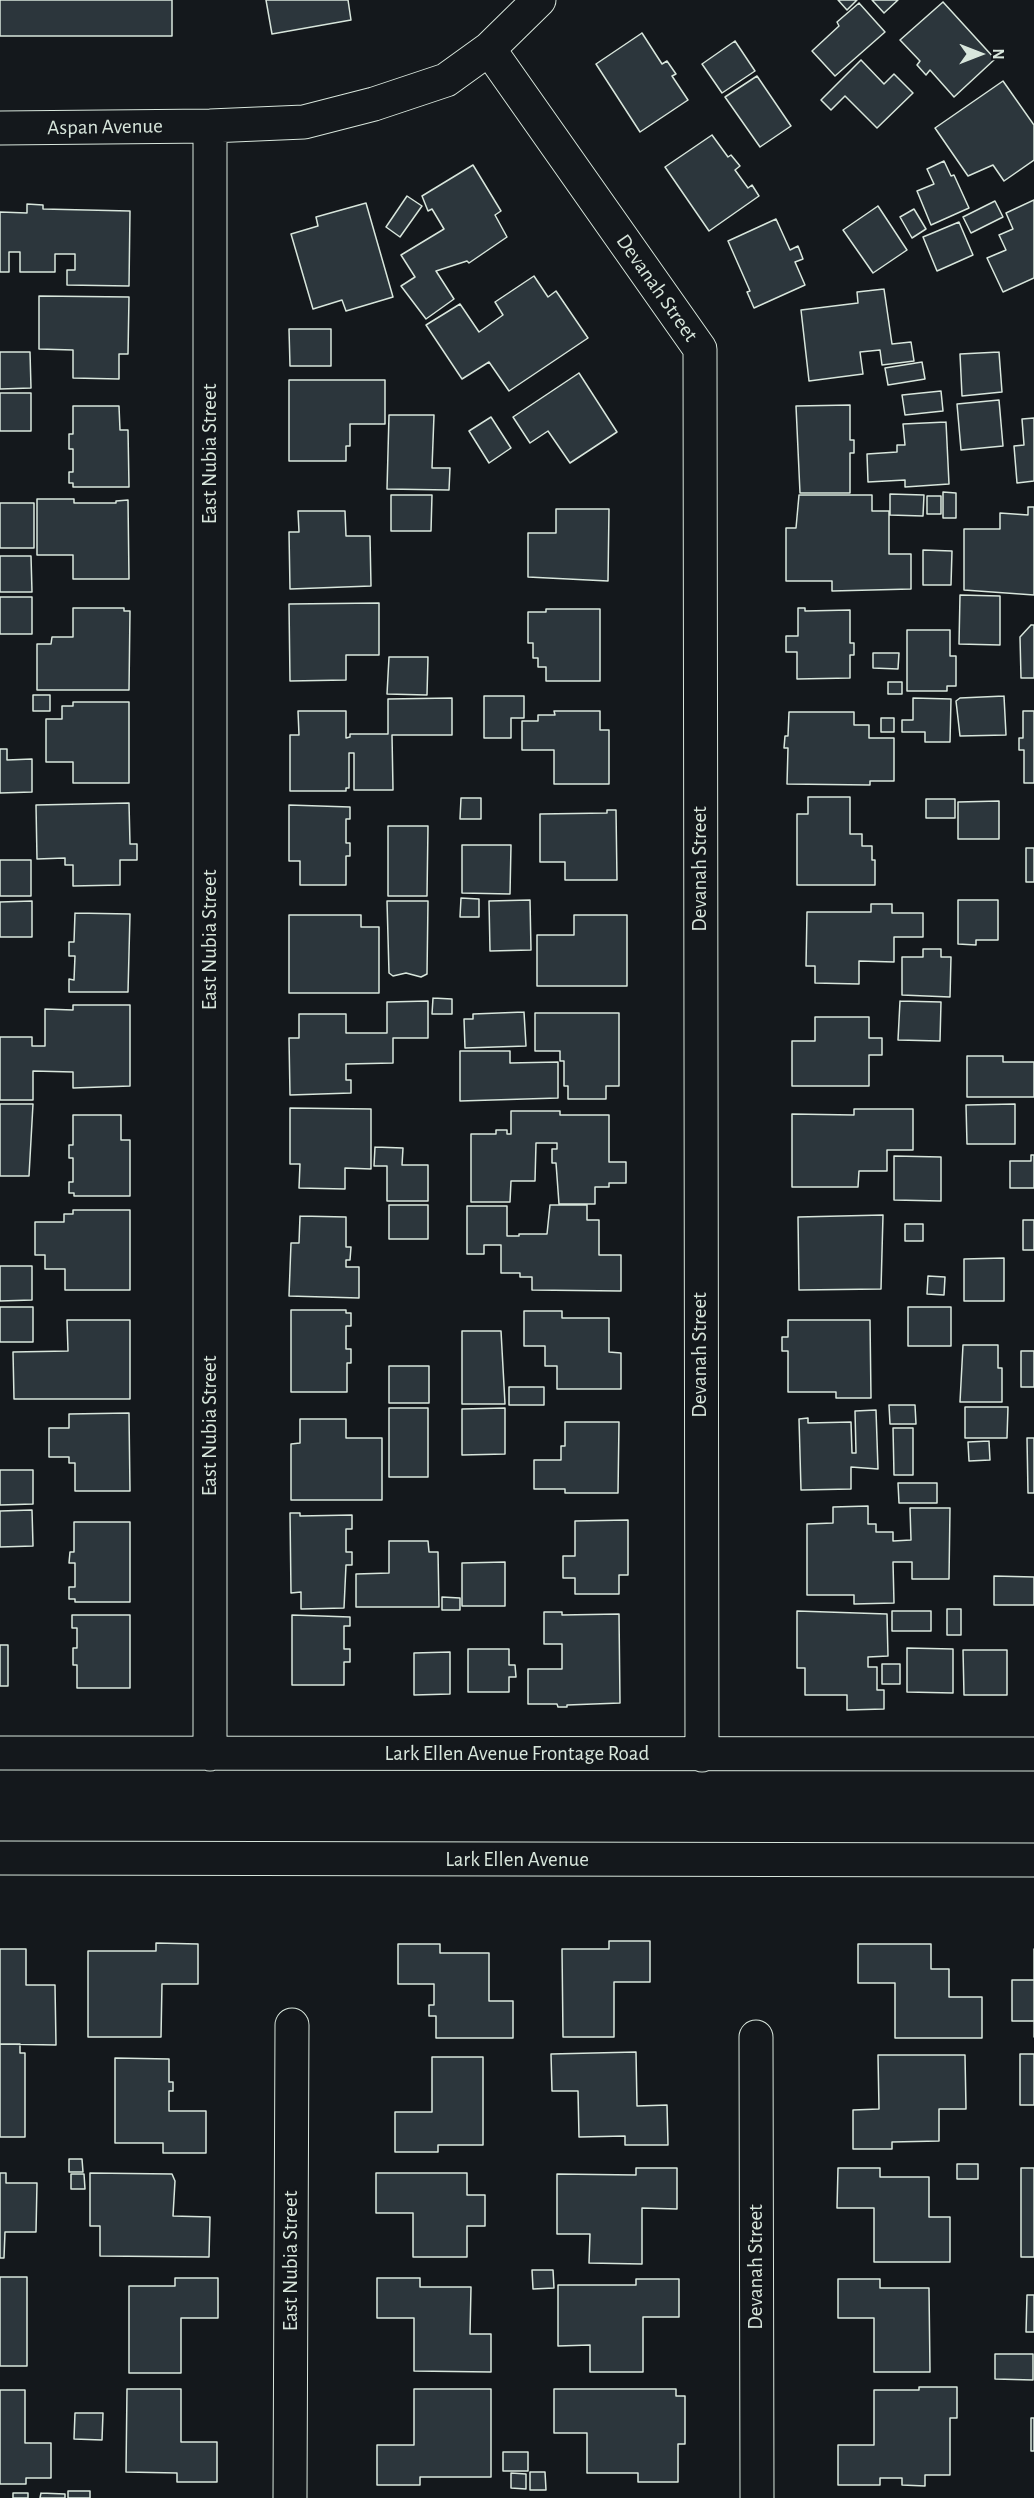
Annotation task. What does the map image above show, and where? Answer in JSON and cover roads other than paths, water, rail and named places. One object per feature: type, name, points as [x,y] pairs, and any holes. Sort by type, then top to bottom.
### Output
[{"type":"street","name":"Aspan Avenue","points":[[0,128],[210,126],[304,122],[374,104],[446,80],[489,49],[539,0]]},
{"type":"street","name":"Devanah Street","points":[[489,49],[700,349],[702,1755]]},
{"type":"street","name":"East Nubia Street","points":[[210,126],[210,1754]]},
{"type":"street","name":"Lark Ellen Avenue Frontage Road","points":[[0,1753],[1034,1754]]},
{"type":"street","name":"Lark Ellen Avenue","points":[[0,1858],[1034,1860]]},
{"type":"street","name":"East Nubia Street","points":[[290,2498],[292,2025]]},
{"type":"street","name":"Devanah Street","points":[[756,2037],[757,2498]]}]
